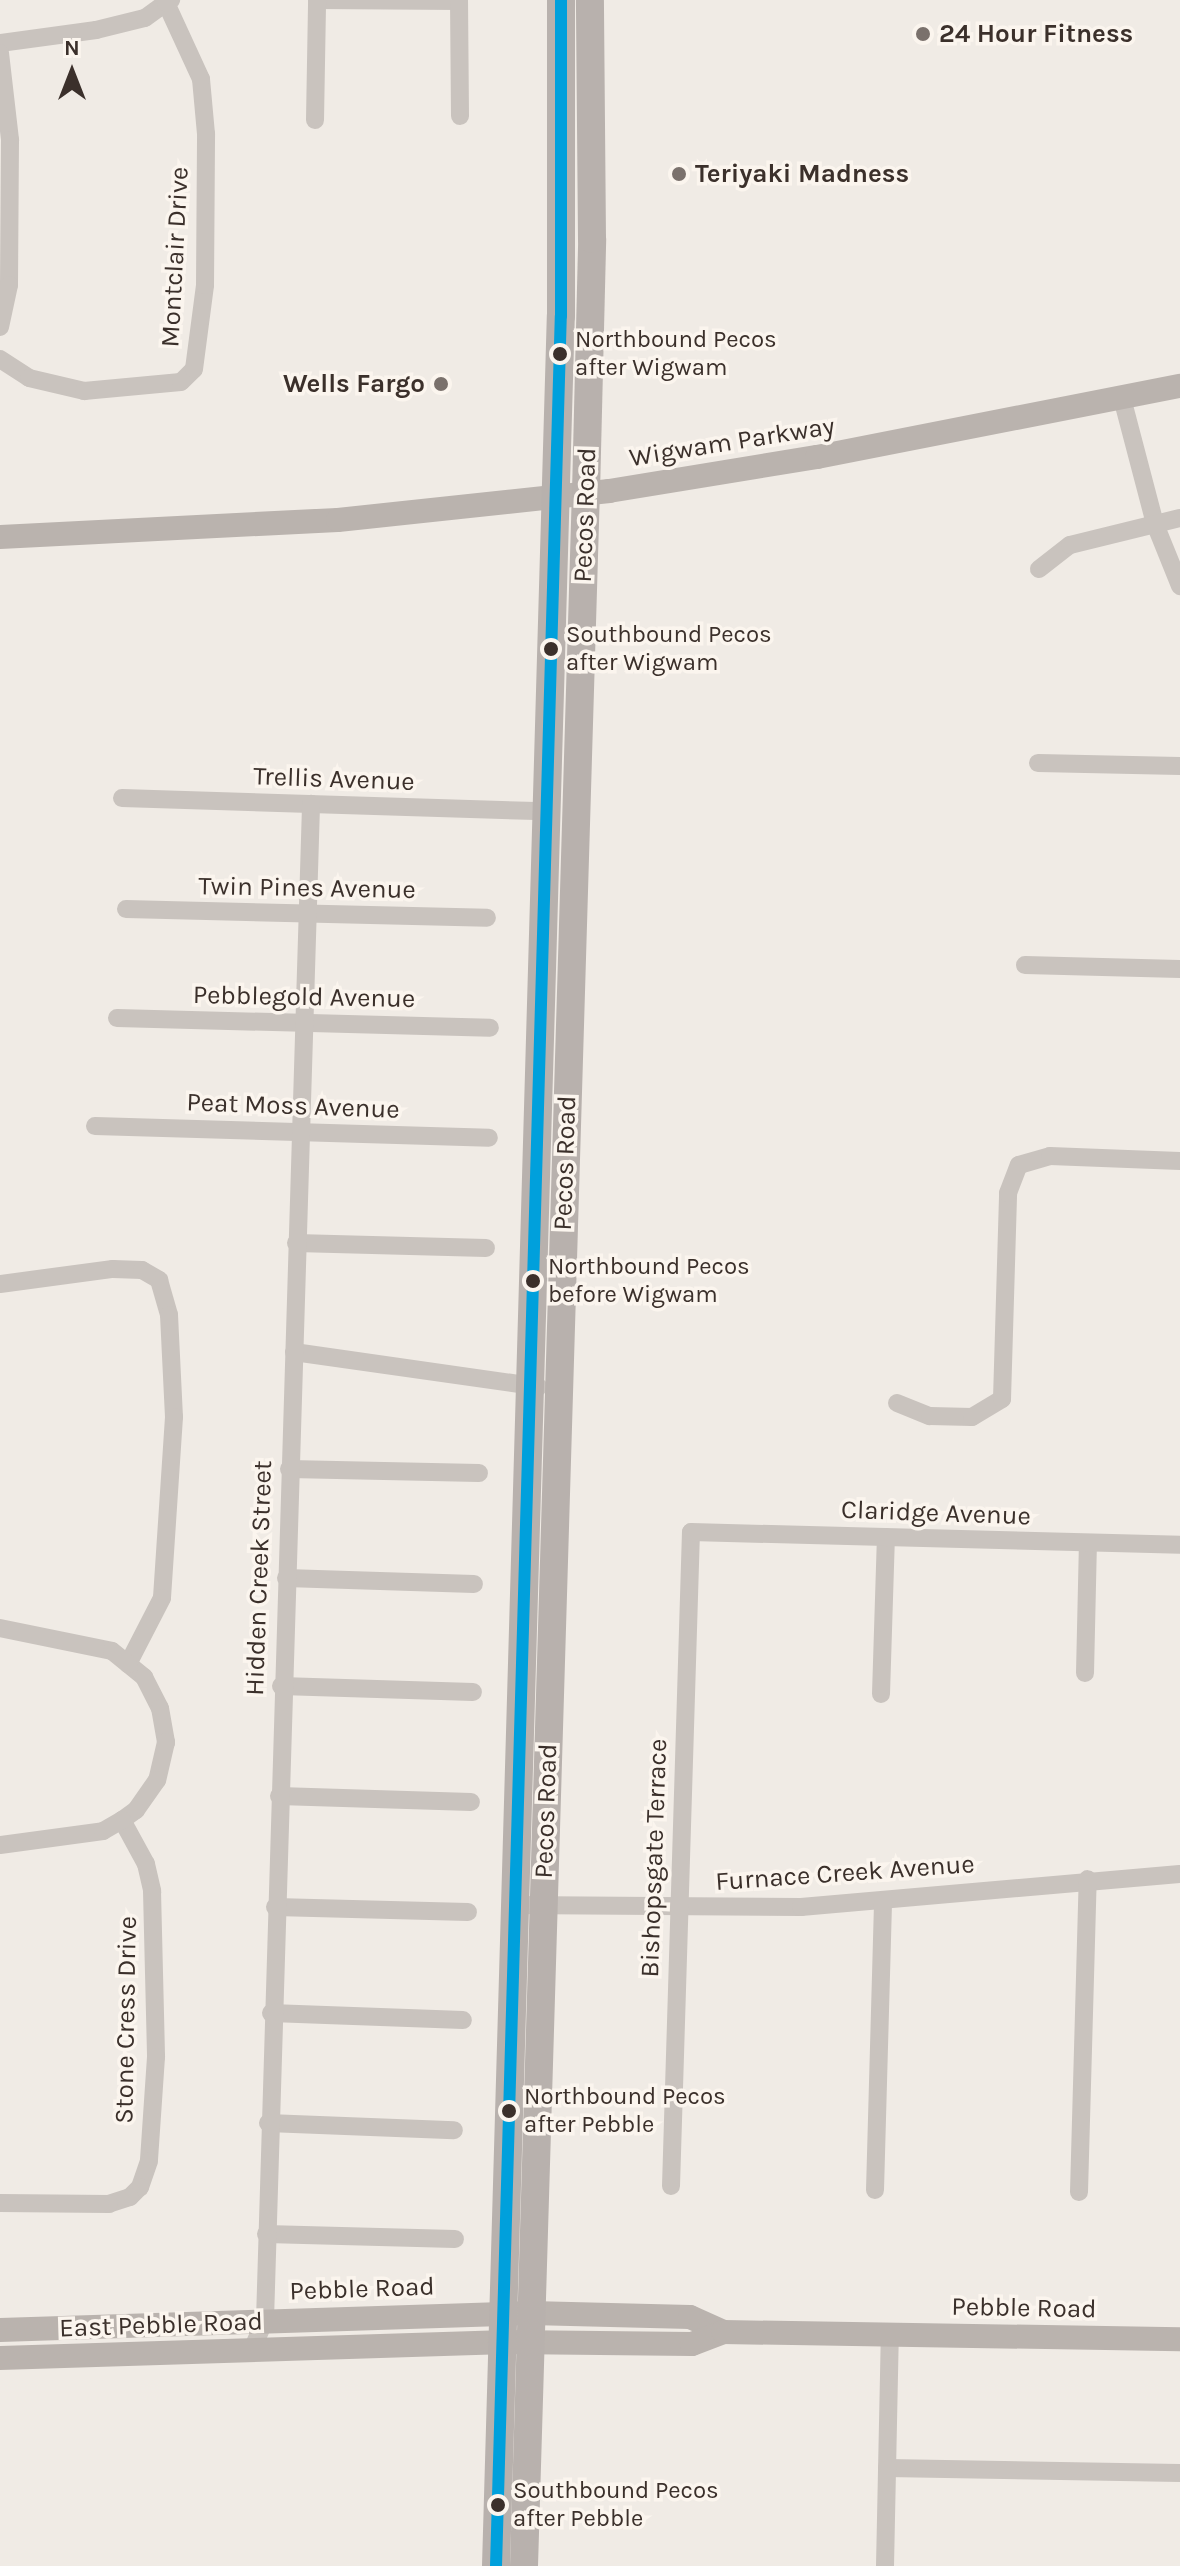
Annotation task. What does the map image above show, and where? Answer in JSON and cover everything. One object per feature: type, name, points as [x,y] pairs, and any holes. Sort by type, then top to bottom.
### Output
[{"type":"main road","name":"Pecos Road","points":[[524,2566],[509,2334],[513,1905],[555,497],[561,0]]},
{"type":"main road","name":"Pecos Road","points":[[509,2334],[531,2313],[586,493],[592,239],[590,0]]},
{"type":"main road","name":"Wigwam Parkway","points":[[0,537],[338,520],[555,497],[830,455],[1180,386]]},
{"type":"main road","points":[[543,882],[573,882]]},
{"type":"main road","name":"Pebble Road","points":[[531,2313],[690,2317],[723,2332]]},
{"type":"main road","name":"Pebble Road","points":[[0,2330],[265,2320],[692,2344],[723,2332],[1180,2339]]},
{"type":"main road","points":[[496,2566],[509,2334]]},
{"type":"main road","name":"East Pebble Road","points":[[0,2358],[252,2350],[509,2334]]},
{"type":"street","points":[[315,120],[317,0],[459,0],[460,116]]},
{"type":"street","points":[[0,43],[96,30],[145,18],[168,2]]},
{"type":"street","name":"Montclair Drive","points":[[0,359],[29,378],[84,391],[181,382],[194,369],[205,285],[206,134],[201,79],[168,2]]},
{"type":"street","points":[[0,53],[10,140],[9,285],[0,327]]},
{"type":"street","points":[[1122,398],[1155,524],[1180,586]]},
{"type":"street","points":[[1039,569],[1070,545],[1180,518]]},
{"type":"street","points":[[1038,763],[1180,766]]},
{"type":"street","name":"Trellis Avenue","points":[[122,798],[545,811]]},
{"type":"street","name":"Hidden Creek Street","points":[[252,2350],[265,2320],[271,2013],[311,804]]},
{"type":"street","name":"Twin Pines Avenue","points":[[126,909],[487,918]]},
{"type":"street","points":[[1025,965],[1180,969]]},
{"type":"street","name":"Pebblegold Avenue","points":[[117,1018],[490,1028]]},
{"type":"street","name":"Peat Moss Avenue","points":[[95,1126],[489,1138]]},
{"type":"street","points":[[897,1403],[930,1416],[972,1417],[1002,1399],[1008,1193],[1019,1165],[1050,1156],[1180,1161]]},
{"type":"street","points":[[296,1243],[486,1248]]},
{"type":"street","points":[[0,1284],[113,1269],[152,1275],[159,1280],[169,1315],[172,1502],[162,1598],[128,1664]]},
{"type":"street","points":[[294,1352],[558,1390]]},
{"type":"street","points":[[289,1469],[479,1473]]},
{"type":"street","name":"Claridge Avenue","points":[[691,1532],[1180,1545]]},
{"type":"street","name":"Bishopsgate Terrace","points":[[671,2186],[691,1532]]},
{"type":"street","points":[[881,1694],[886,1537]]},
{"type":"street","points":[[1085,1673],[1088,1543]]},
{"type":"street","points":[[286,1578],[474,1584]]},
{"type":"street","points":[[0,1628],[112,1651],[144,1677],[160,1708],[166,1742],[157,1780],[136,1810],[122,1820],[103,1831],[0,1845]]},
{"type":"street","points":[[281,1686],[473,1692]]},
{"type":"street","points":[[279,1796],[471,1802]]},
{"type":"street","name":"Stone Cress Drive","points":[[0,2203],[109,2204],[130,2197],[140,2187],[149,2161],[157,1967],[152,1891],[146,1864],[122,1820]]},
{"type":"street","name":"Furnace Creek Avenue","points":[[513,1905],[678,1908],[883,1901],[1088,1879],[1180,1874]]},
{"type":"street","points":[[1079,2192],[1088,1879]]},
{"type":"street","points":[[875,2190],[883,1901]]},
{"type":"street","points":[[275,1907],[468,1912]]},
{"type":"street","points":[[271,2013],[463,2020]]},
{"type":"street","points":[[268,2123],[454,2130]]},
{"type":"street","points":[[266,2234],[455,2239]]},
{"type":"street","points":[[885,2566],[890,2334]]},
{"type":"street","points":[[887,2468],[1180,2473]]},
{"type":"transit line","points":[[496,2566],[561,316],[561,0]]},
{"type":"place","name":"24 Hour Fitness","points":[[923,34]]},
{"type":"place","name":"Teriyaki Madness","points":[[679,174]]},
{"type":"place","name":"Northbound Pecos after Wigwam","points":[[560,354]]},
{"type":"place","name":"Wells Fargo","points":[[441,384]]},
{"type":"place","name":"Southbound Pecos after Wigwam","points":[[551,649]]},
{"type":"place","name":"Northbound Pecos before Wigwam","points":[[533,1281]]},
{"type":"place","name":"Northbound Pecos after Pebble","points":[[509,2111]]},
{"type":"place","name":"Southbound Pecos after Pebble","points":[[498,2505]]}]
